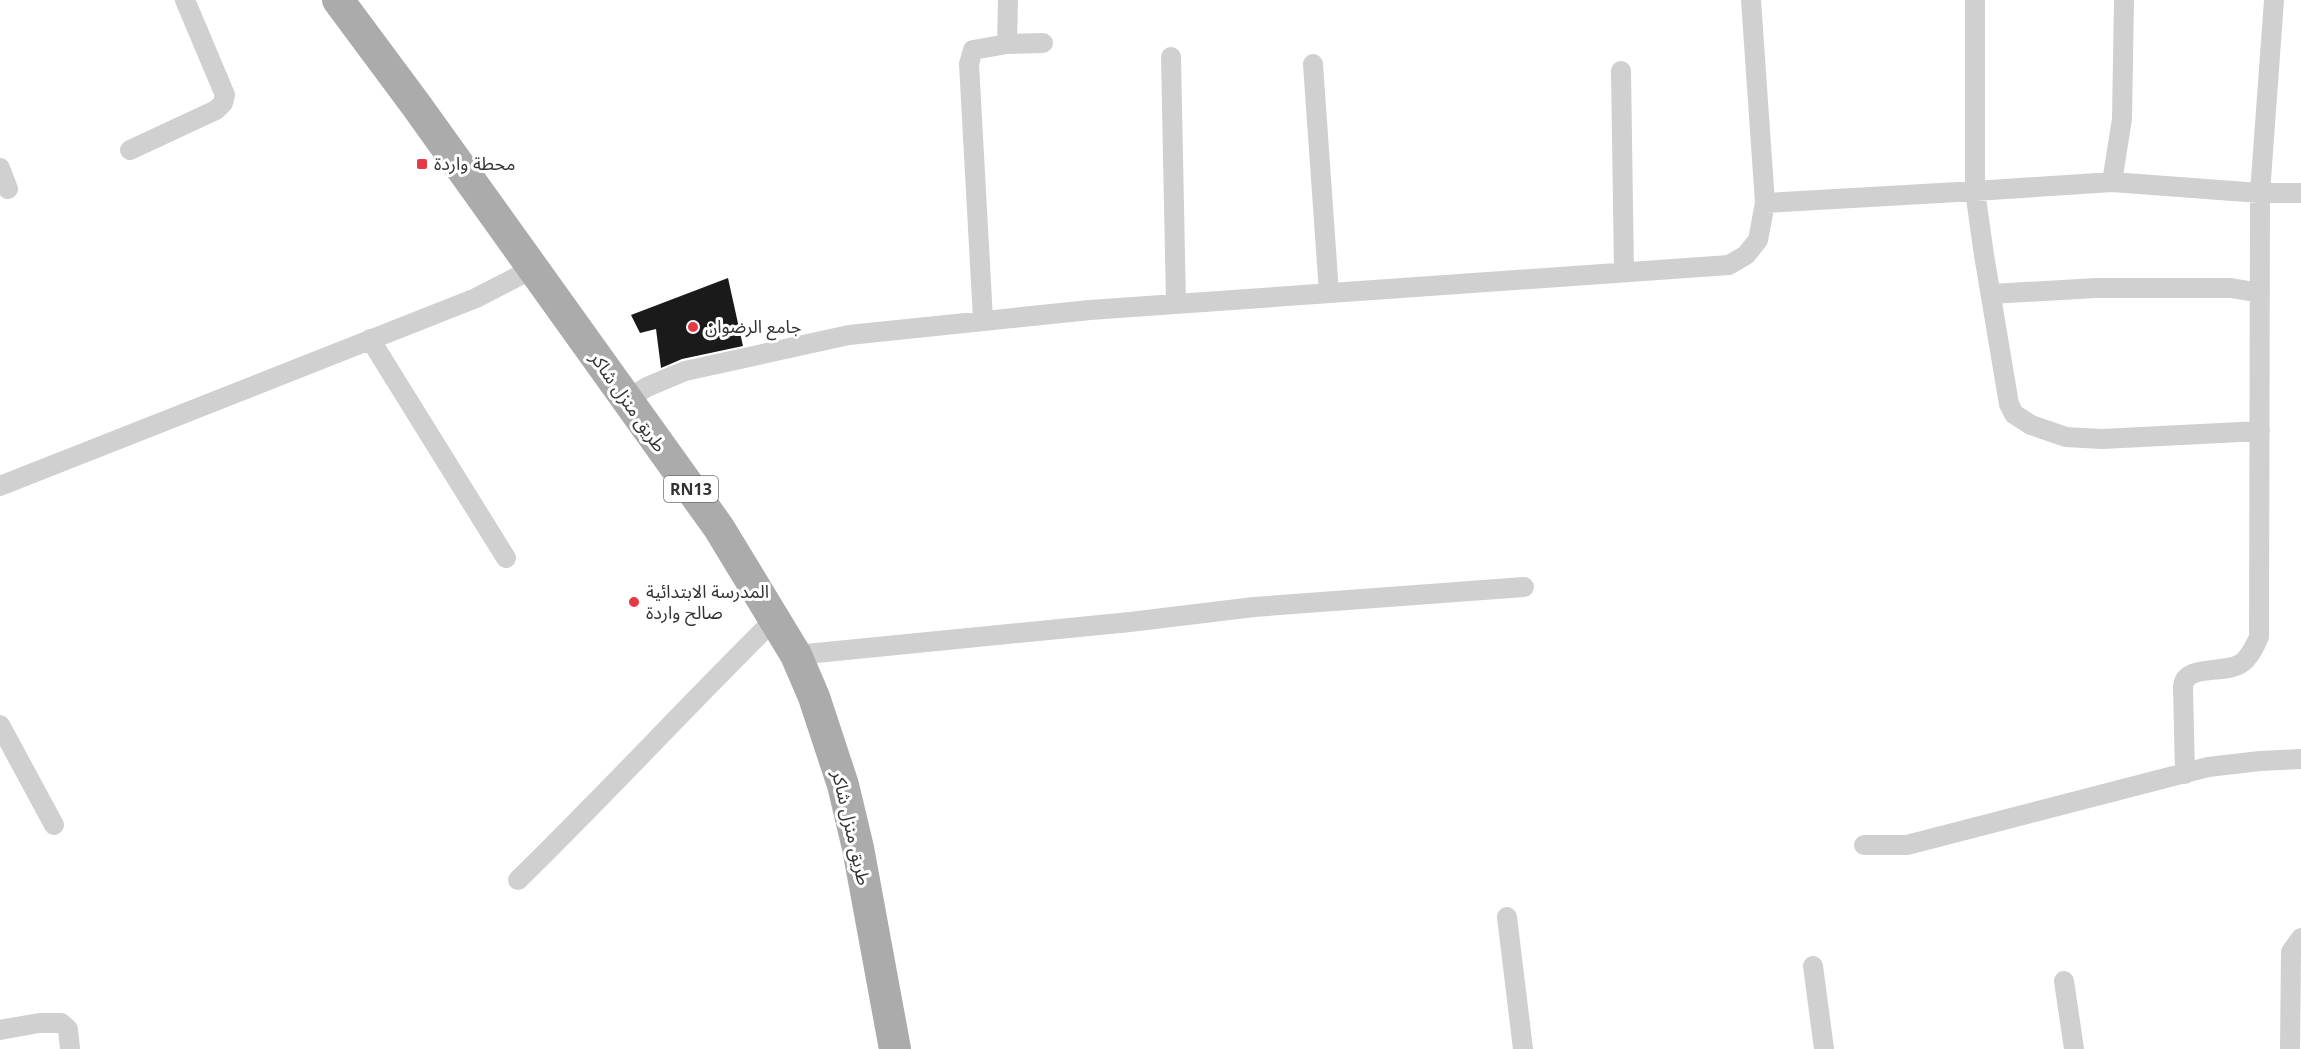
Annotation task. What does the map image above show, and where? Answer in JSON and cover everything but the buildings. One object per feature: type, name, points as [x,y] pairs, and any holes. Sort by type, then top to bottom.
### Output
[{"type":"main road","name":"طريق منزل شاكر","points":[[338,0],[534,268],[719,528],[796,656],[814,697],[843,785],[858,848],[895,1049]]},
{"type":"street","points":[[130,150],[216,110],[223,103],[225,95],[185,0]]},
{"type":"street","points":[[1007,45],[1008,0]]},
{"type":"street","points":[[627,400],[647,387],[685,371],[849,335],[921,329],[983,320],[1176,304],[1729,265],[1746,255],[1758,240],[1766,203],[1751,0]]},
{"type":"street","points":[[1975,0],[1975,191],[2009,404],[2014,414],[2031,425],[2066,437],[2102,439],[2260,430]]},
{"type":"street","points":[[2112,182],[2122,119],[2124,0]]},
{"type":"street","points":[[2185,774],[2183,687],[2186,678],[2192,673],[2230,669],[2241,664],[2259,637],[2260,193],[2274,0]]},
{"type":"street","points":[[983,320],[969,63],[973,50],[1043,43]]},
{"type":"street","points":[[1171,57],[1176,304]]},
{"type":"street","points":[[1312,64],[1329,293]]},
{"type":"street","points":[[1621,71],[1624,272]]},
{"type":"street","points":[[0,168],[8,189]]},
{"type":"street","points":[[1766,203],[2112,182],[2260,193],[2301,193]]},
{"type":"street","points":[[0,486],[476,298],[534,268]]},
{"type":"street","points":[[1990,294],[2096,288],[2230,288],[2260,294]]},
{"type":"street","points":[[370,339],[506,558]]},
{"type":"street","points":[[796,656],[1254,607],[1524,586]]},
{"type":"street","points":[[518,880],[652,747],[700,693],[774,620]]},
{"type":"street","points":[[0,725],[54,825]]},
{"type":"street","points":[[1864,845],[1907,845],[2208,767],[2301,759]]},
{"type":"street","points":[[1507,917],[1523,1049]]},
{"type":"street","points":[[2290,1049],[2291,952],[2301,938]]},
{"type":"street","points":[[1813,966],[1824,1049]]},
{"type":"street","points":[[2064,981],[2074,1049]]},
{"type":"street","points":[[0,1030],[39,1023],[61,1023],[68,1029],[70,1049]]},
{"type":"place","name":"محطة واردة","points":[[422,164]]},
{"type":"place","name":"جامع الرضوان","points":[[693,327]]},
{"type":"place","name":"المدرسة الابتدائية صالح واردة","points":[[634,602]]}]
